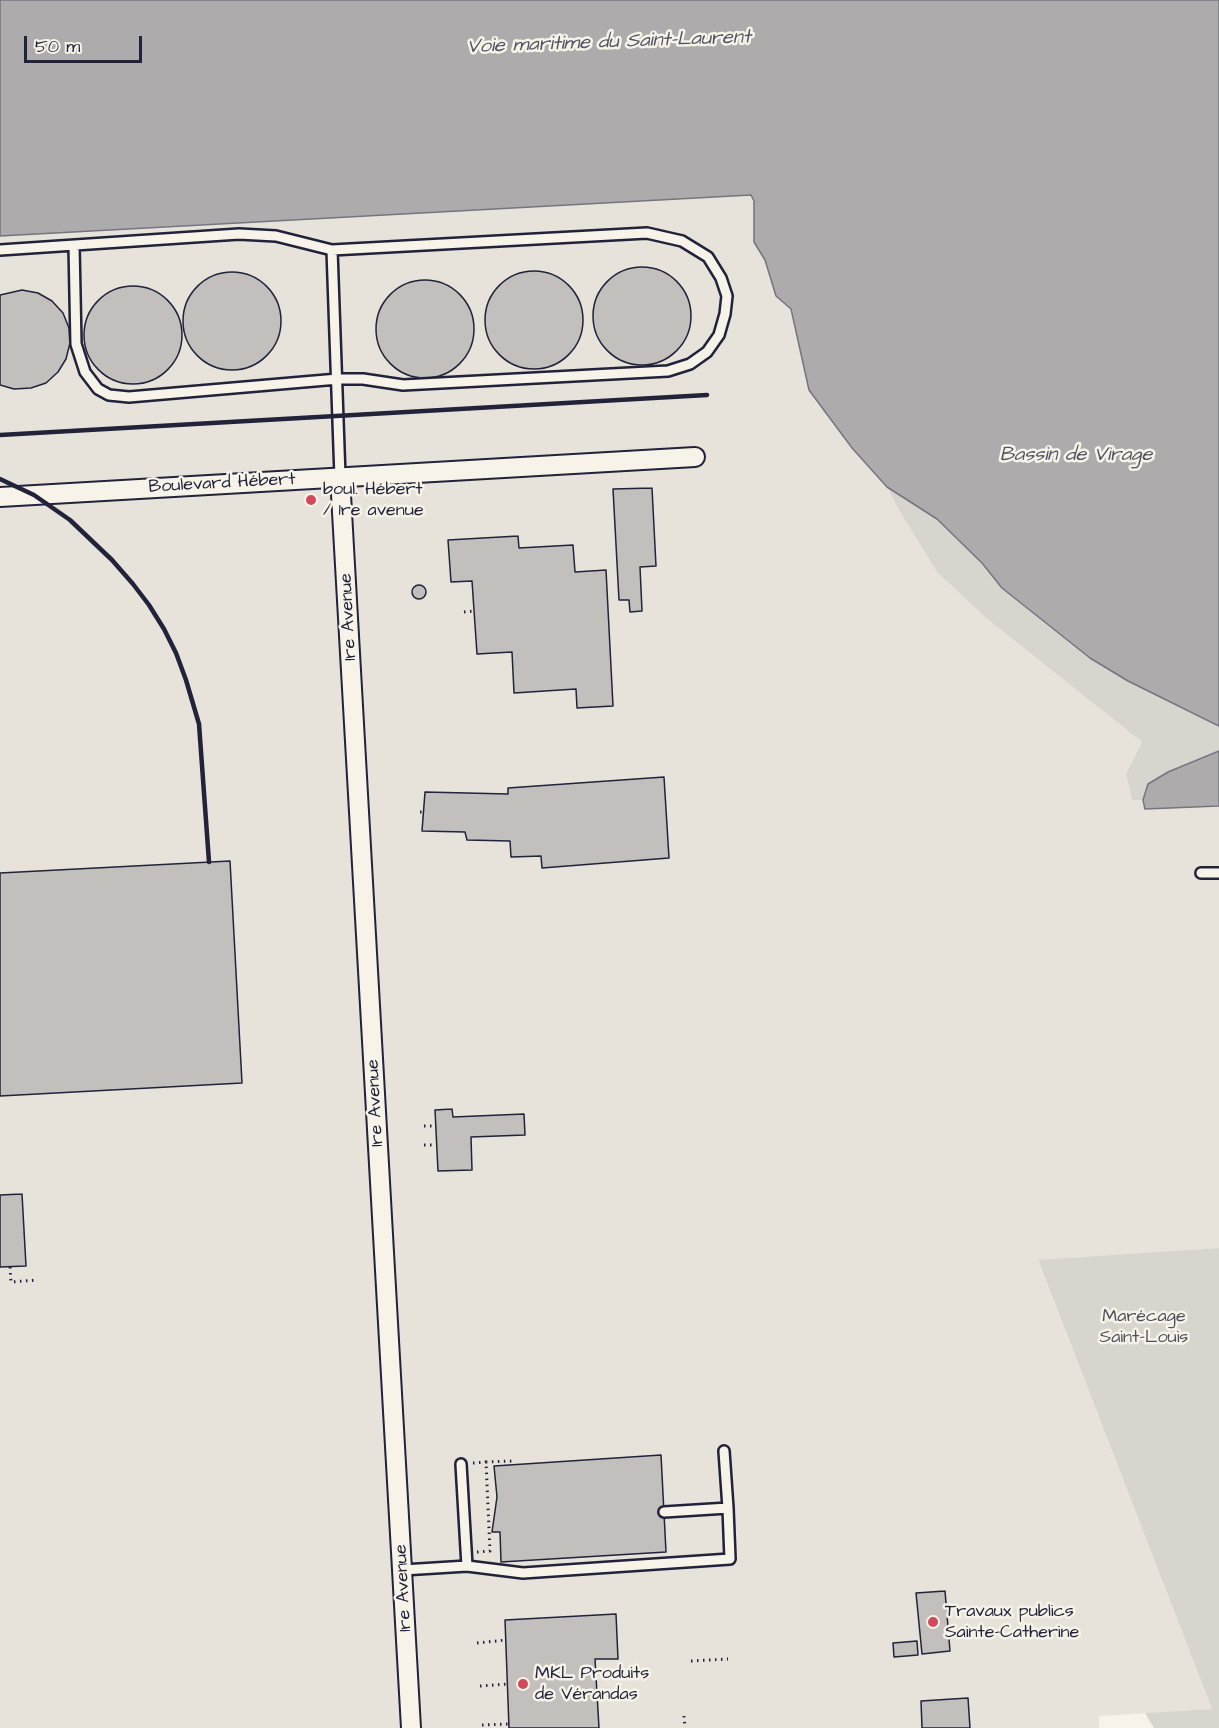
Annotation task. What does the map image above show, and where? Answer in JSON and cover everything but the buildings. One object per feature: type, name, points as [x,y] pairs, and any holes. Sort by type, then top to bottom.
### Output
[{"type":"street","name":"Boulevard Hébert","points":[[0,497],[695,457]]},
{"type":"street","name":"1re Avenue","points":[[340,477],[411,1728]]},
{"type":"lane","points":[[0,250],[239,234],[276,236],[332,250],[647,233],[682,241],[708,257],[721,278],[726,296],[725,314],[720,335],[707,352],[690,364],[668,370],[403,386],[363,379],[338,379],[129,397],[109,395],[98,389],[85,372],[76,344],[74,246]]},
{"type":"lane","points":[[332,250],[340,477]]},
{"type":"lane","points":[[1201,873],[1219,873]]},
{"type":"lane","points":[[403,1570],[466,1566],[523,1574],[730,1559],[724,1451]]},
{"type":"lane","points":[[461,1464],[466,1566]]},
{"type":"lane","points":[[664,1512],[728,1508]]},
{"type":"path","points":[[464,612],[474,611]]},
{"type":"path","points":[[424,1126],[435,1126]]},
{"type":"path","points":[[424,1145],[436,1145]]},
{"type":"path","points":[[10,1267],[11,1282],[37,1280]]},
{"type":"path","points":[[475,1552],[490,1551],[491,1528],[486,1462],[514,1461]]},
{"type":"path","points":[[477,1643],[506,1640]]},
{"type":"path","points":[[691,1661],[728,1659]]},
{"type":"path","points":[[480,1686],[508,1684]]},
{"type":"path","points":[[684,1716],[685,1728]]},
{"type":"path","points":[[482,1725],[509,1724]]},
{"type":"shaded area","points":[[751,195],[754,201],[754,242],[765,260],[776,296],[790,309],[809,390],[851,448],[887,487],[937,572],[986,618],[1142,742],[1126,774],[1132,800],[1143,800],[1145,809],[1219,806],[1219,1248],[1038,1261],[1212,1709],[1099,1716],[1099,1728],[0,1728],[0,235]]},
{"type":"green space","points":[[887,487],[937,519],[982,563],[1002,588],[1128,681],[1219,726],[1219,751],[1148,784],[1143,800],[1132,800],[1126,774],[1142,742],[986,618],[937,572]]},
{"type":"green space","name":"Marécage Saint-Louis","points":[[1219,1248],[1219,1728],[1154,1728],[1145,1713],[1212,1709],[1038,1260]]},
{"type":"water","points":[[0,0],[1219,0],[1219,726],[1128,681],[1090,658],[1002,588],[982,563],[937,519],[887,487],[852,448],[809,390],[791,309],[776,296],[765,260],[754,242],[754,201],[751,195],[0,236]]},
{"type":"water","points":[[1219,751],[1219,806],[1145,809],[1143,800],[1148,784],[1168,772]]},
{"type":"railway","points":[[0,435],[707,395]]},
{"type":"railway","points":[[0,479],[34,495],[70,520],[112,560],[133,584],[164,629],[186,680],[199,724],[209,862]]},
{"type":"place","name":"boul. Hébert / 1re avenue","points":[[311,500]]},
{"type":"place","name":"Travaux publics Sainte-Catherine","points":[[933,1622]]},
{"type":"place","name":"MKL Produits de Vérandas","points":[[523,1684]]},
{"type":"water label","name":"Voie maritime du Saint-Laurent","points":[[609,43]]},
{"type":"water label","name":"Bassin de Virage","points":[[1076,456]]}]
